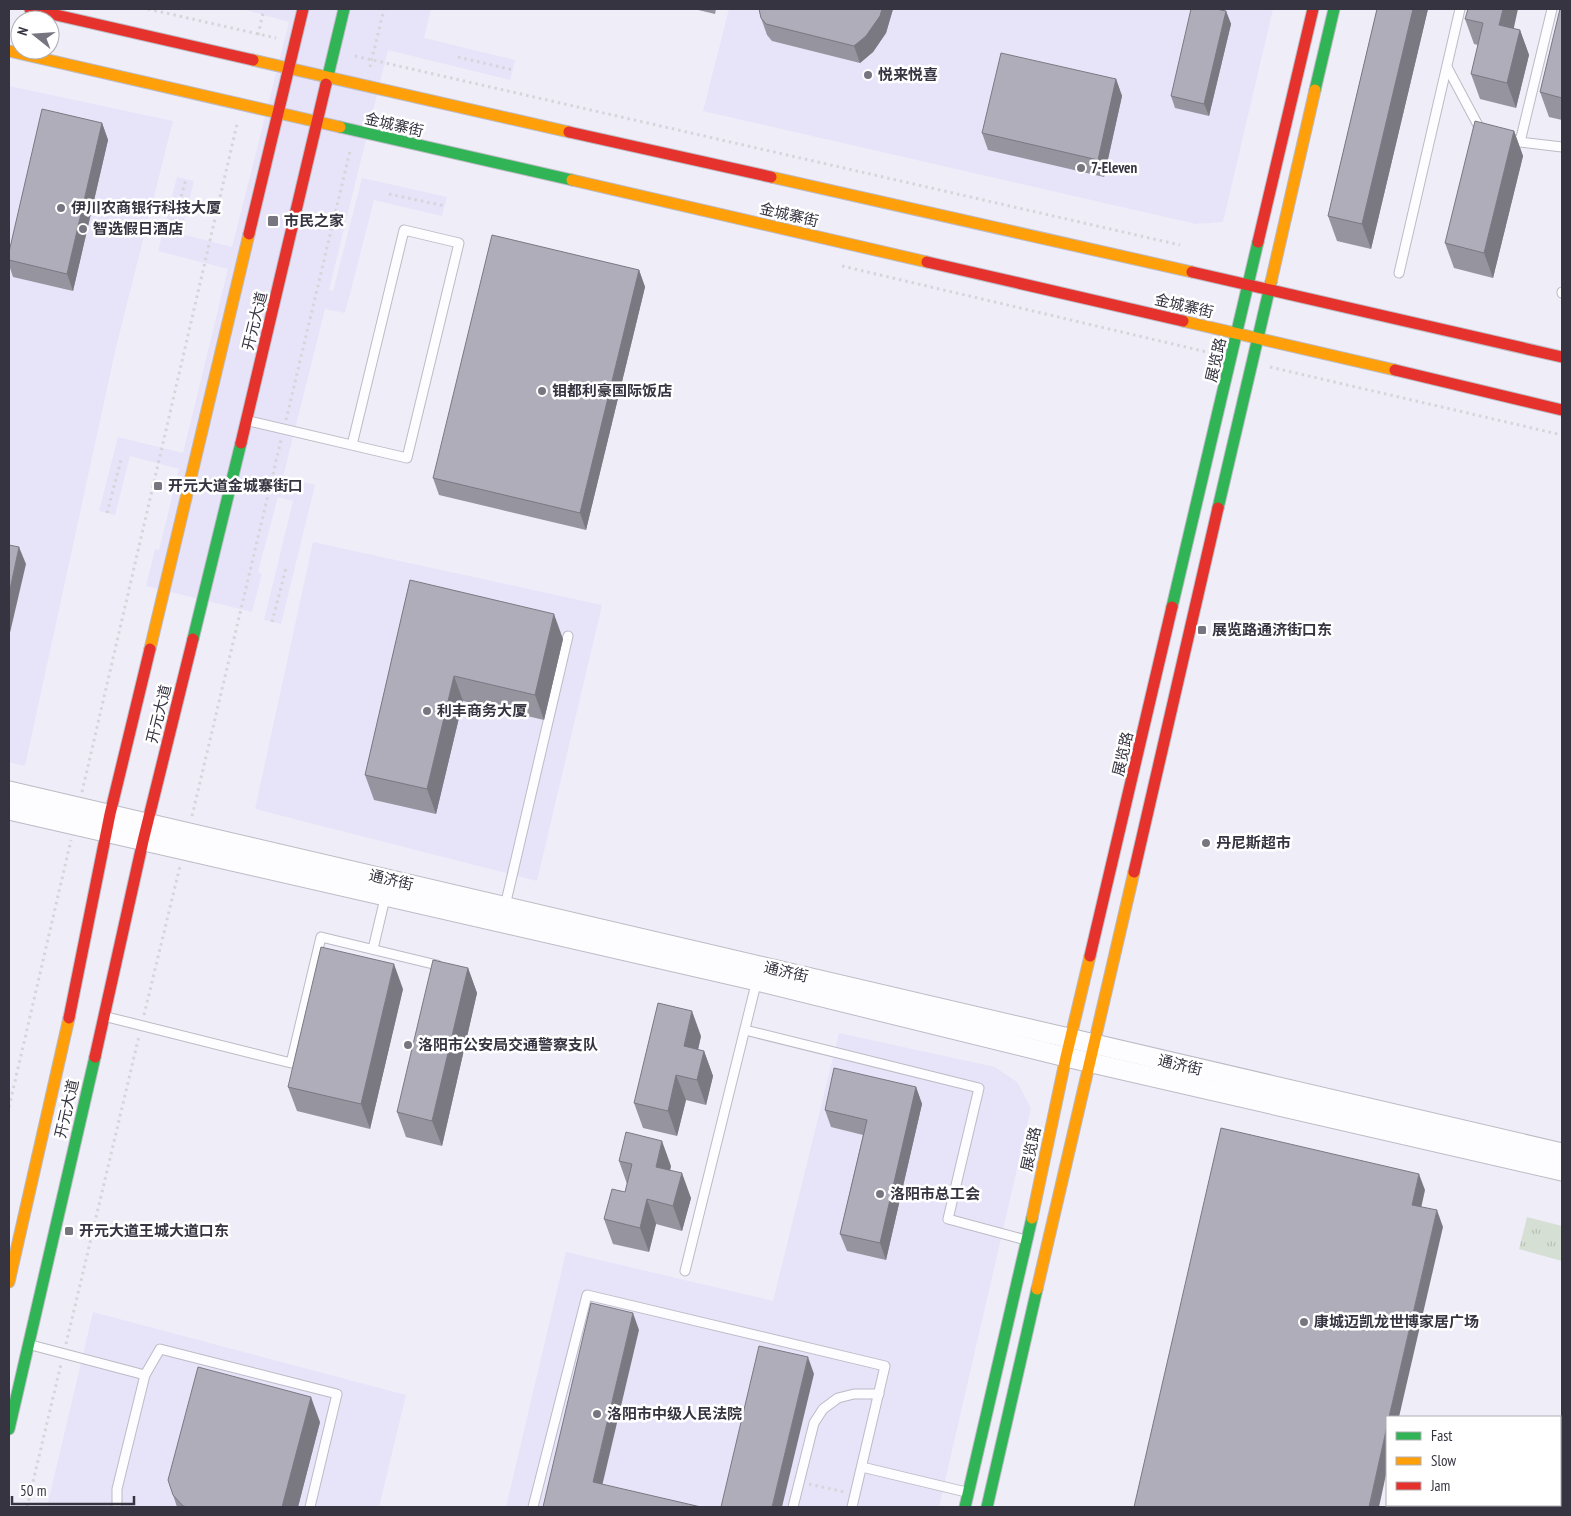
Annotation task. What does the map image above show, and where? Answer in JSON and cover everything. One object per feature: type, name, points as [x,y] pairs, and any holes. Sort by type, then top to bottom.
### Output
[{"type":"main road","points":[[30,9],[289,70],[328,77],[1269,288],[1562,357]]},
{"type":"main road","name":"开元大道","points":[[9,1282],[72,1006],[110,814],[303,9]]},
{"type":"main road","name":"开元大道","points":[[9,1428],[145,832],[344,9]]},
{"type":"main road","name":"展览路","points":[[980,1497],[1037,1243],[1069,1048],[1313,9]]},
{"type":"main road","name":"展览路","points":[[965,1507],[980,1497],[1037,1243],[1091,1053],[1334,9]]},
{"type":"main road","name":"金城寨街","points":[[9,51],[1237,333],[1562,410]]},
{"type":"street","name":"通济街","points":[[9,791],[110,814],[145,832],[186,842],[759,974],[1069,1048],[1562,1153]]},
{"type":"street","name":"通济街","points":[[9,810],[106,833],[145,832]]},
{"type":"street","name":"通济街","points":[[387,888],[505,906],[759,974]]},
{"type":"street","name":"通济街","points":[[1091,1053],[1562,1172]]},
{"type":"lane","points":[[1399,273],[1460,9]]},
{"type":"lane","points":[[1520,142],[1552,9]]},
{"type":"lane","points":[[1446,67],[1479,127],[1520,142],[1562,147]]},
{"type":"lane","points":[[246,420],[407,458],[458,243],[404,230],[352,445]]},
{"type":"lane","points":[[505,906],[568,636]]},
{"type":"lane","points":[[372,949],[387,888]]},
{"type":"lane","points":[[104,1016],[291,1063],[320,937],[437,964],[432,984]]},
{"type":"lane","points":[[685,1271],[759,974]]},
{"type":"lane","points":[[745,1030],[979,1088],[948,1219],[1037,1243]]},
{"type":"lane","points":[[533,1507],[587,1295],[885,1366],[852,1507]]},
{"type":"lane","points":[[28,1344],[145,1375]]},
{"type":"lane","points":[[118,1507],[118,1488],[145,1375],[160,1349],[337,1394],[310,1507]]},
{"type":"lane","points":[[793,1507],[814,1423],[823,1409],[838,1398],[854,1394],[879,1394]]},
{"type":"lane","points":[[862,1466],[980,1497]]},
{"type":"path","points":[[148,9],[295,42]]},
{"type":"path","points":[[252,61],[264,9]]},
{"type":"path","points":[[366,86],[384,9]]},
{"type":"path","points":[[334,51],[1188,247]]},
{"type":"path","points":[[458,57],[513,70]]},
{"type":"path","points":[[79,806],[242,105]]},
{"type":"path","points":[[228,122],[246,127]]},
{"type":"path","points":[[27,1507],[355,131]]},
{"type":"path","points":[[341,148],[359,152]]},
{"type":"path","points":[[171,234],[186,179]]},
{"type":"path","points":[[389,194],[445,206]]},
{"type":"path","points":[[837,264],[1232,358]]},
{"type":"path","points":[[1252,362],[1562,435]]},
{"type":"path","points":[[107,513],[121,460]]},
{"type":"path","points":[[272,622],[286,568]]},
{"type":"path","points":[[9,1107],[75,825]]},
{"type":"path","points":[[799,1481],[832,1489]]},
{"type":"shaded area","points":[[242,9],[431,9],[424,38],[515,60],[510,80],[388,50],[329,290],[333,291],[362,178],[447,197],[442,216],[374,200],[345,313],[325,309],[283,477],[315,485],[281,624],[264,620],[293,501],[278,497],[258,572],[262,574],[252,612],[146,586],[155,549],[159,550],[179,469],[130,456],[115,515],[99,511],[118,437],[183,453],[228,269],[158,251],[177,177],[194,181],[181,234],[232,247],[289,22]]},
{"type":"shaded area","points":[[729,9],[1273,9],[1223,222],[1196,224],[703,111]]},
{"type":"shaded area","points":[[9,86],[173,121],[116,347],[25,766],[9,762]]},
{"type":"shaded area","points":[[313,542],[602,605],[537,881],[255,809]]},
{"type":"shaded area","points":[[839,1033],[995,1067],[1017,1082],[1031,1108],[939,1507],[506,1507],[566,1252],[773,1301]]},
{"type":"shaded area","points":[[93,1312],[406,1395],[379,1507],[47,1507]]},
{"type":"green space","points":[[1527,1217],[1562,1226],[1562,1261],[1519,1249]]},
{"type":"building","points":[[759,9],[882,9],[880,16],[866,36],[854,46],[766,24],[761,18]]},
{"type":"building","points":[[1191,9],[1226,11],[1204,104],[1171,96]]},
{"type":"building","points":[[1377,9],[1413,9],[1362,224],[1328,216]]},
{"type":"building","points":[[1468,9],[1503,9],[1499,25],[1520,30],[1507,83],[1471,74],[1483,23],[1465,19]]},
{"type":"building","points":[[1560,9],[1562,9],[1562,98],[1540,92]]},
{"type":"building","points":[[1001,53],[1116,79],[1098,160],[982,133]]},
{"type":"building","name":"伊川农商银行科技大厦","points":[[42,109],[102,123],[67,274],[9,260],[9,252]]},
{"type":"building","points":[[1475,121],[1514,131],[1484,253],[1445,243]]},
{"type":"building","name":"钼都利豪国际饭店","points":[[492,235],[639,270],[580,513],[433,478]]},
{"type":"building","points":[[9,545],[19,547],[9,594]]},
{"type":"building","name":"利丰商务大厦","points":[[410,580],[554,614],[535,695],[454,676],[427,789],[365,775]]},
{"type":"building","points":[[321,947],[394,964],[361,1104],[288,1087]]},
{"type":"building","points":[[433,960],[468,968],[432,1121],[397,1112]]},
{"type":"building","points":[[658,1003],[692,1011],[684,1046],[704,1051],[697,1080],[676,1075],[668,1111],[634,1103]]},
{"type":"building","name":"洛阳市总工会","points":[[834,1068],[916,1087],[880,1243],[840,1234],[867,1120],[825,1110]]},
{"type":"building","name":"康城迈凯龙世博家居广场","points":[[1221,1128],[1419,1174],[1412,1205],[1437,1210],[1389,1416],[1386,1416],[1386,1430],[1369,1507],[1134,1507]]},
{"type":"building","points":[[626,1132],[662,1141],[656,1167],[682,1173],[673,1206],[647,1199],[640,1228],[604,1219],[612,1189],[625,1192],[632,1164],[619,1161]]},
{"type":"building","name":"洛阳市中级人民法院","points":[[591,1303],[633,1313],[593,1482],[701,1507],[543,1507]]},
{"type":"building","name":"洛阳市中级人民法院","points":[[759,1346],[808,1357],[772,1507],[721,1507]]},
{"type":"building","points":[[198,1367],[311,1397],[282,1507],[188,1507],[183,1506],[173,1495],[168,1480]]},
{"type":"traffic: fast","points":[[326,84],[344,9]]},
{"type":"traffic: fast","points":[[1315,90],[1334,9]]},
{"type":"traffic: fast","points":[[340,127],[572,180]]},
{"type":"traffic: fast","points":[[1172,607],[1258,242]]},
{"type":"traffic: fast","points":[[1218,508],[1271,282]]},
{"type":"traffic: fast","points":[[193,639],[241,443]]},
{"type":"traffic: fast","points":[[9,1429],[95,1057]]},
{"type":"traffic: fast","points":[[965,1507],[1032,1218]]},
{"type":"traffic: fast","points":[[987,1507],[1037,1289]]},
{"type":"traffic: slow","points":[[9,51],[340,127]]},
{"type":"traffic: slow","points":[[253,60],[569,132]]},
{"type":"traffic: slow","points":[[1271,282],[1315,90]]},
{"type":"traffic: slow","points":[[771,177],[1192,272]]},
{"type":"traffic: slow","points":[[572,180],[927,262]]},
{"type":"traffic: slow","points":[[150,649],[249,234]]},
{"type":"traffic: slow","points":[[1183,321],[1395,370]]},
{"type":"traffic: slow","points":[[1037,1289],[1134,872]]},
{"type":"traffic: slow","points":[[1032,1218],[1066,1057],[1090,956]]},
{"type":"traffic: slow","points":[[9,1282],[69,1018]]},
{"type":"traffic: jam","points":[[30,9],[253,60]]},
{"type":"traffic: jam","points":[[249,234],[303,9]]},
{"type":"traffic: jam","points":[[1258,242],[1313,9]]},
{"type":"traffic: jam","points":[[241,443],[326,84]]},
{"type":"traffic: jam","points":[[569,132],[771,177]]},
{"type":"traffic: jam","points":[[927,262],[1183,321]]},
{"type":"traffic: jam","points":[[1192,272],[1562,357]]},
{"type":"traffic: jam","points":[[1395,370],[1562,410]]},
{"type":"traffic: jam","points":[[1134,872],[1218,508]]},
{"type":"traffic: jam","points":[[1090,956],[1172,607]]},
{"type":"traffic: jam","points":[[95,1057],[143,841],[193,639]]},
{"type":"traffic: jam","points":[[69,1018],[110,814],[150,649]]},
{"type":"place","name":"悦来悦喜","points":[[868,75]]},
{"type":"place","name":"7-Eleven","points":[[1081,168]]},
{"type":"place","name":"伊川农商银行科技大厦","points":[[61,208]]},
{"type":"place","name":"市民之家","points":[[273,221]]},
{"type":"place","name":"智选假日酒店","points":[[83,229]]},
{"type":"place","name":"钼都利豪国际饭店","points":[[542,391]]},
{"type":"place","name":"开元大道金城寨街口","points":[[158,486]]},
{"type":"place","name":"展览路通济街口东","points":[[1202,630]]},
{"type":"place","name":"利丰商务大厦","points":[[427,711]]},
{"type":"place","name":"丹尼斯超市","points":[[1206,843]]},
{"type":"place","name":"洛阳市公安局交通警察支队","points":[[408,1045]]},
{"type":"place","name":"洛阳市总工会","points":[[880,1194]]},
{"type":"place","name":"开元大道王城大道口东","points":[[69,1231]]},
{"type":"place","name":"康城迈凯龙世博家居广场","points":[[1304,1322]]},
{"type":"place","name":"洛阳市中级人民法院","points":[[597,1414]]}]
